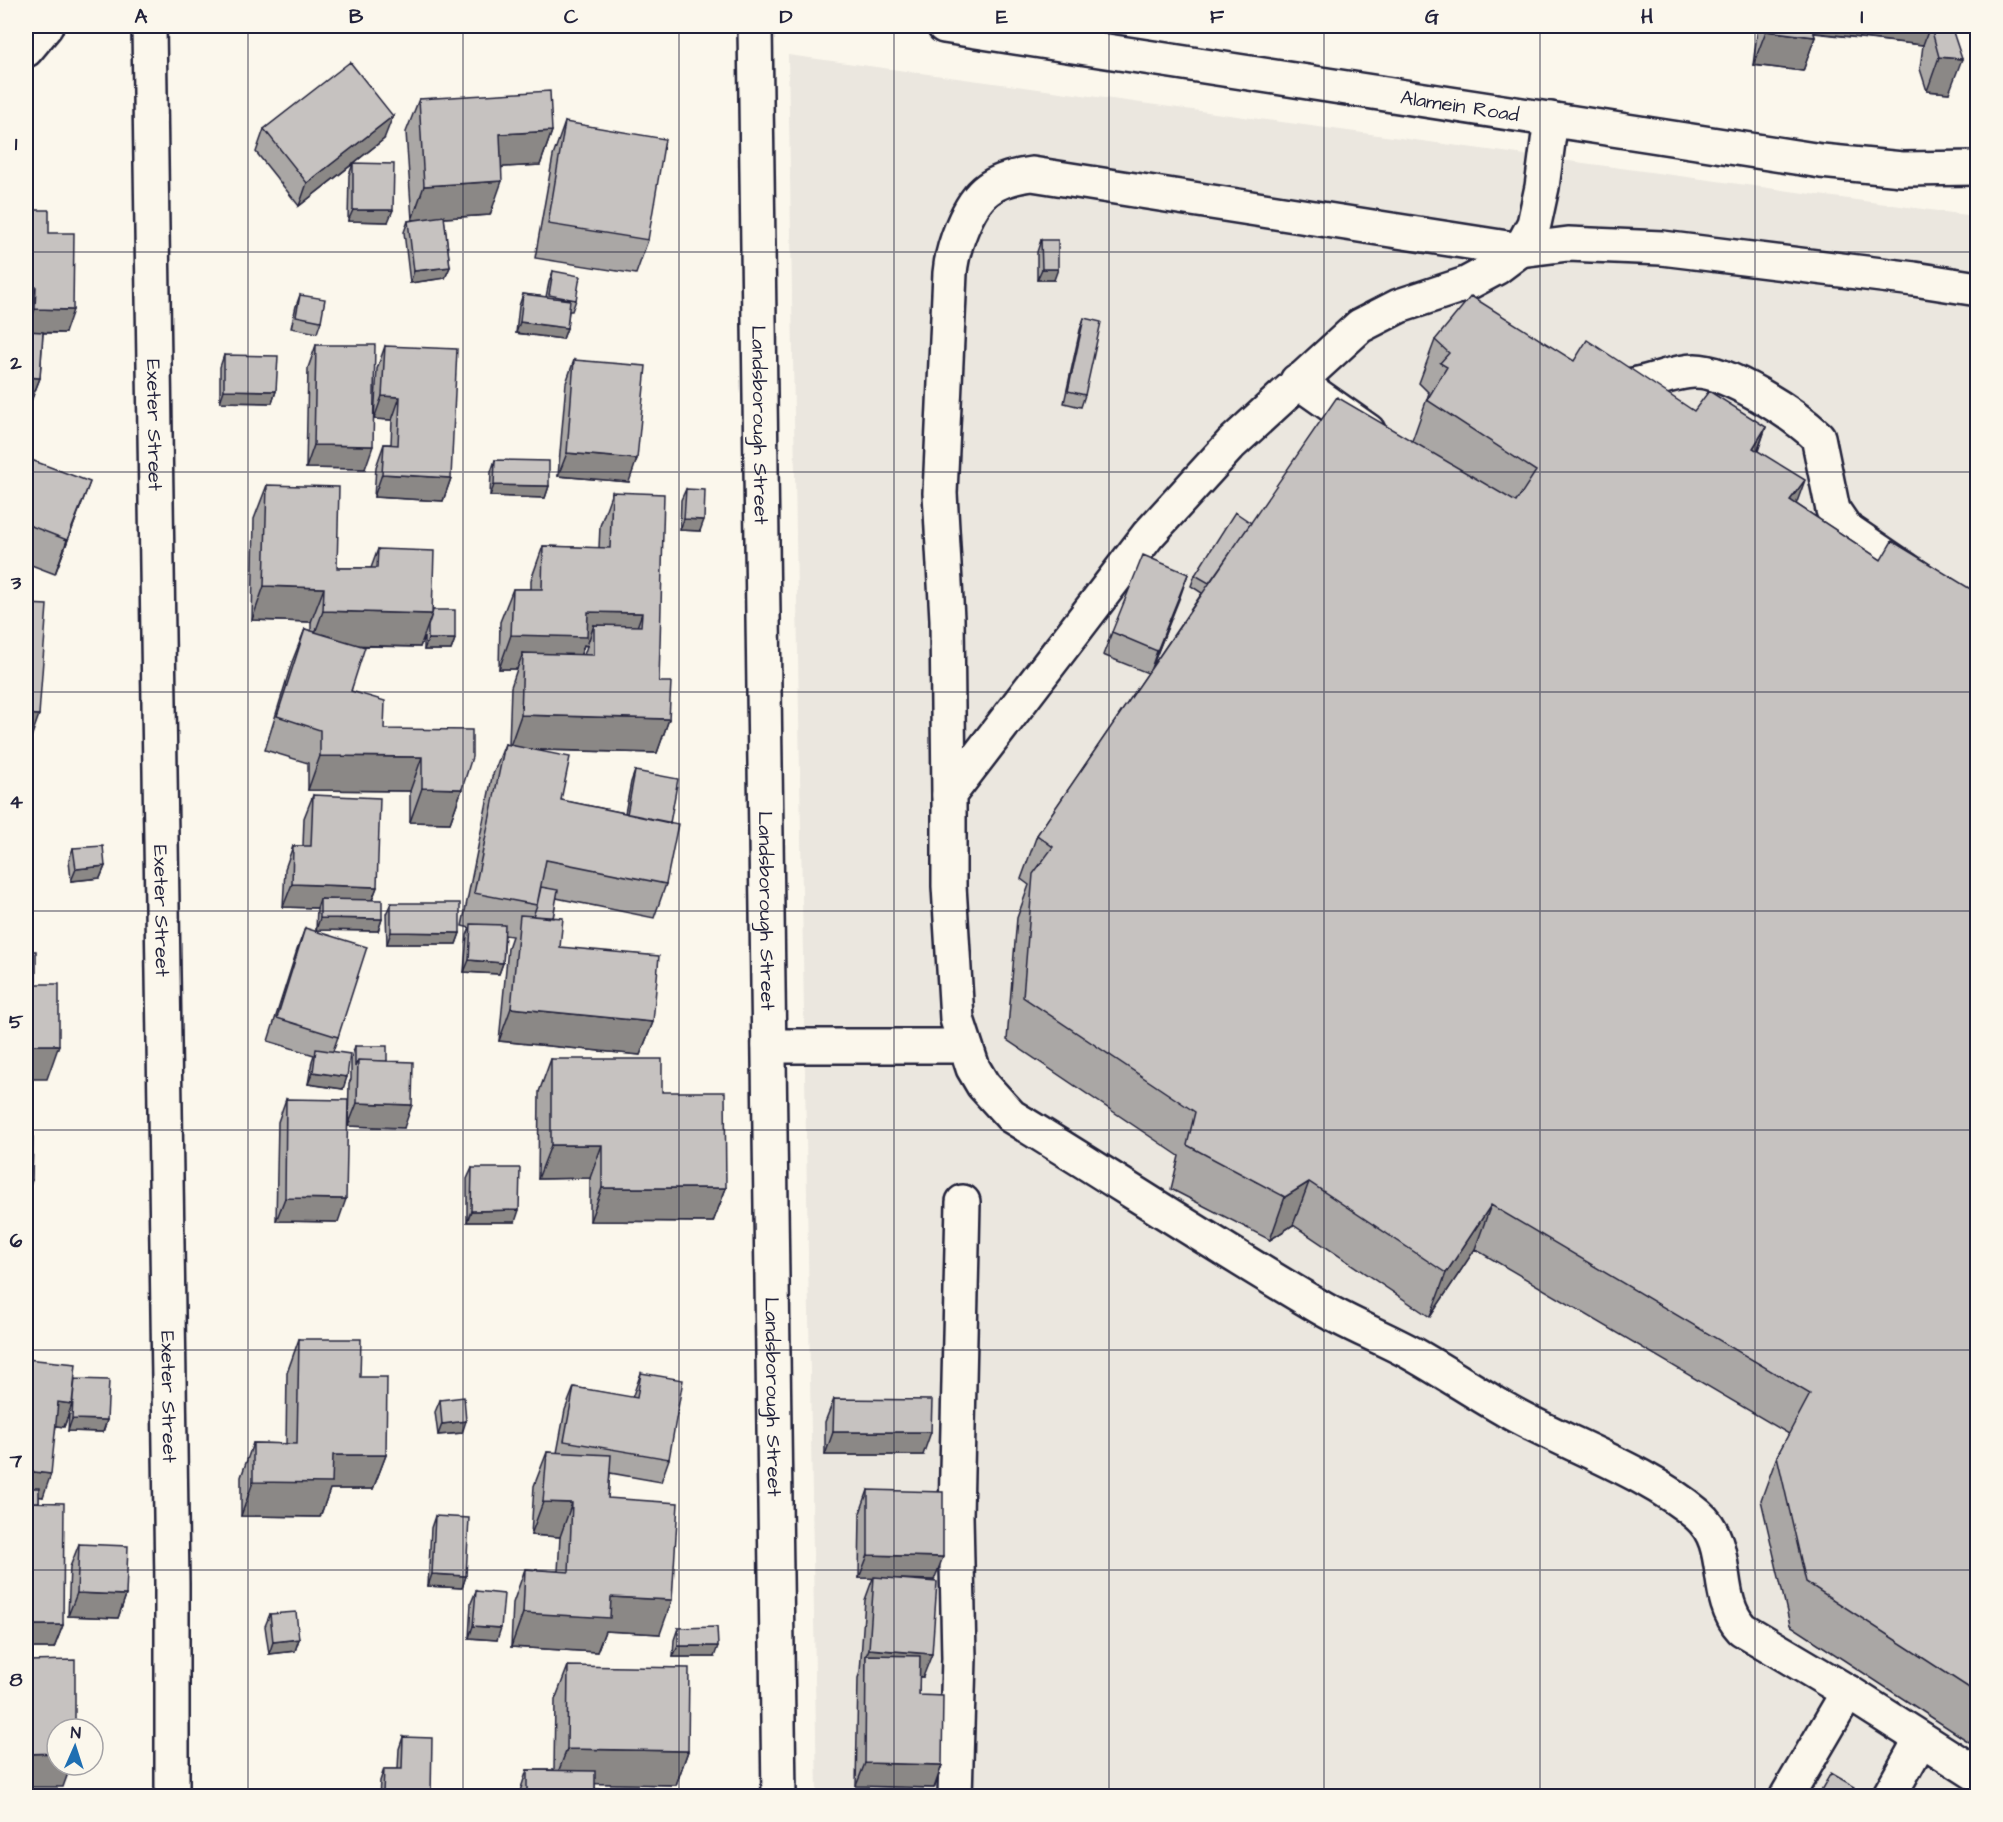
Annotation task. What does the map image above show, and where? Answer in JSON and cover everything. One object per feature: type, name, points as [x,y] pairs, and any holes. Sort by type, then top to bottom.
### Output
[{"type":"street","points":[[26,50],[46,26]]},
{"type":"street","name":"Exeter Street","points":[[149,26],[172,1584],[172,1797]]},
{"type":"street","name":"Landsborough Street","points":[[755,26],[779,1797]]},
{"type":"street","name":"Alamein Road","points":[[944,26],[1861,166],[1945,170],[1977,168]]},
{"type":"street","points":[[949,795],[1148,535],[1231,444],[1360,326],[1399,306],[1475,295],[1496,268],[1520,250],[1534,224],[1542,187],[1551,119]]},
{"type":"street","points":[[1977,290],[1914,279],[1662,248],[1568,244],[1520,250],[1032,174],[1016,176],[986,190],[975,204],[952,255],[943,379],[940,493],[947,619],[949,886],[957,1019],[964,1046],[983,1085],[1011,1116],[1321,1308],[1412,1354],[1509,1412],[1671,1494],[1700,1517],[1713,1532],[1719,1550],[1726,1596],[1735,1621],[1742,1629],[1848,1692],[1977,1775]]},
{"type":"street","points":[[1579,367],[1613,388],[1692,371],[1711,372],[1741,384],[1818,437],[1833,510],[1846,529],[1977,619]]},
{"type":"street","points":[[1298,381],[1394,449]]},
{"type":"street","points":[[769,1046],[964,1046]]},
{"type":"street","points":[[955,1797],[958,1658],[956,1516],[963,1202]]},
{"type":"street","points":[[1787,1797],[1848,1692]]},
{"type":"street","points":[[1889,1797],[1921,1739]]},
{"type":"shaded area","points":[[788,55],[1967,215],[1977,212],[1977,1796],[817,1796]]},
{"type":"building","points":[[1766,26],[1812,26],[1815,37],[1766,31]]},
{"type":"building","points":[[1934,26],[1951,26],[1962,59],[1939,57],[1933,35]]},
{"type":"building","points":[[350,62],[393,116],[307,183],[264,129]]},
{"type":"building","points":[[550,91],[552,131],[500,134],[502,181],[424,186],[419,99]]},
{"type":"building","points":[[565,122],[665,139],[648,240],[548,224]]},
{"type":"building","points":[[353,163],[394,164],[393,210],[353,210]]},
{"type":"building","points":[[26,210],[49,210],[49,233],[74,233],[73,310],[35,309],[36,287],[26,287]]},
{"type":"building","points":[[444,216],[450,267],[414,271],[408,221]]},
{"type":"building","points":[[1041,240],[1058,240],[1058,269],[1042,269]]},
{"type":"building","points":[[553,271],[580,276],[576,300],[549,295]]},
{"type":"building","points":[[523,294],[570,300],[567,328],[520,322]]},
{"type":"building","points":[[300,295],[325,299],[321,321],[296,316]]},
{"type":"building","points":[[1471,296],[1574,361],[1587,340],[1694,411],[1709,391],[1766,427],[1753,448],[1805,480],[1790,500],[1881,560],[1892,541],[1977,593],[1977,1693],[1806,1582],[1777,1456],[1810,1394],[1491,1205],[1446,1273],[1309,1182],[1285,1197],[1187,1145],[1195,1112],[1023,997],[1033,874],[1053,847],[1037,835],[1337,397],[1516,502],[1536,471],[1427,400],[1447,367],[1440,363],[1449,353],[1435,340]]},
{"type":"building","points":[[1084,318],[1101,322],[1085,395],[1068,391]]},
{"type":"building","points":[[26,331],[43,332],[40,378],[26,377]]},
{"type":"building","points":[[316,345],[375,345],[373,446],[314,445]]},
{"type":"building","points":[[385,346],[457,349],[451,478],[382,474],[384,444],[398,445],[400,397],[382,396]]},
{"type":"building","points":[[224,355],[278,356],[276,391],[224,390]]},
{"type":"building","points":[[574,360],[646,366],[637,459],[567,453]]},
{"type":"building","points":[[26,458],[90,482],[67,540],[26,524]]},
{"type":"building","points":[[495,460],[549,461],[549,486],[494,485]]},
{"type":"building","points":[[267,485],[339,487],[337,568],[377,568],[378,549],[434,551],[432,614],[323,611],[324,588],[264,586]]},
{"type":"building","points":[[686,489],[705,490],[704,520],[684,519]]},
{"type":"building","points":[[612,492],[664,494],[659,682],[671,682],[669,719],[521,715],[523,653],[594,655],[594,625],[641,626],[642,613],[588,612],[587,637],[511,635],[513,589],[542,589],[543,546],[610,548]]},
{"type":"building","points":[[1235,512],[1251,523],[1209,583],[1195,575]]},
{"type":"building","points":[[1143,555],[1188,574],[1157,651],[1112,632]]},
{"type":"building","points":[[26,604],[47,605],[39,715],[26,714]]},
{"type":"building","points":[[433,610],[455,610],[455,639],[428,639],[428,626]]},
{"type":"building","points":[[305,629],[365,647],[351,691],[385,701],[384,729],[472,730],[472,757],[462,789],[422,788],[422,757],[320,756],[320,730],[277,716]]},
{"type":"building","points":[[505,744],[570,757],[561,800],[678,824],[666,884],[546,860],[537,905],[474,893]]},
{"type":"building","points":[[635,771],[678,779],[670,823],[627,814]]},
{"type":"building","points":[[313,795],[380,798],[377,887],[292,884],[293,846],[311,846]]},
{"type":"building","points":[[103,846],[105,866],[76,869],[73,848]]},
{"type":"building","points":[[541,887],[558,890],[553,918],[533,916]]},
{"type":"building","points":[[320,899],[382,900],[382,919],[320,918]]},
{"type":"building","points":[[391,903],[460,903],[460,933],[391,932]]},
{"type":"building","points":[[520,915],[563,918],[560,947],[659,956],[653,1022],[511,1008]]},
{"type":"building","points":[[471,924],[505,925],[503,963],[469,960]]},
{"type":"building","points":[[305,928],[367,947],[338,1037],[277,1018]]},
{"type":"building","points":[[26,951],[36,951],[36,984],[59,984],[59,1045],[26,1045]]},
{"type":"building","points":[[355,1046],[387,1046],[387,1061],[358,1060],[355,1067]]},
{"type":"building","points":[[316,1049],[350,1054],[347,1077],[313,1072]]},
{"type":"building","points":[[551,1059],[662,1059],[662,1092],[725,1092],[726,1188],[602,1188],[602,1145],[551,1145]]},
{"type":"building","points":[[358,1060],[413,1062],[412,1105],[357,1103]]},
{"type":"building","points":[[286,1099],[348,1100],[346,1199],[285,1198]]},
{"type":"building","points":[[26,1137],[33,1137],[32,1180],[26,1180]]},
{"type":"building","points":[[472,1168],[520,1168],[519,1210],[471,1211]]},
{"type":"building","points":[[299,1339],[361,1339],[360,1377],[387,1377],[386,1455],[333,1455],[332,1483],[253,1482],[253,1443],[297,1444]]},
{"type":"building","points":[[26,1359],[76,1364],[72,1404],[58,1402],[51,1474],[26,1471]]},
{"type":"building","points":[[641,1373],[683,1380],[669,1459],[564,1441],[574,1387],[637,1398]]},
{"type":"building","points":[[75,1379],[109,1380],[107,1420],[72,1419]]},
{"type":"building","points":[[464,1397],[466,1421],[442,1424],[440,1400]]},
{"type":"building","points":[[834,1399],[932,1400],[931,1432],[833,1432]]},
{"type":"building","points":[[547,1452],[611,1455],[608,1498],[678,1503],[672,1600],[611,1597],[610,1618],[523,1613],[525,1569],[569,1572],[572,1503],[543,1502]]},
{"type":"building","points":[[26,1488],[39,1488],[39,1502],[26,1502]]},
{"type":"building","points":[[868,1490],[943,1492],[943,1557],[868,1555]]},
{"type":"building","points":[[26,1502],[64,1503],[63,1625],[26,1625]]},
{"type":"building","points":[[435,1516],[469,1518],[466,1576],[432,1574]]},
{"type":"building","points":[[79,1544],[128,1546],[126,1595],[77,1593]]},
{"type":"building","points":[[874,1577],[937,1582],[932,1654],[869,1649]]},
{"type":"building","points":[[476,1591],[504,1594],[501,1628],[473,1626]]},
{"type":"building","points":[[296,1612],[299,1639],[273,1642],[270,1614]]},
{"type":"building","points":[[717,1627],[718,1646],[678,1646],[678,1628]]},
{"type":"building","points":[[866,1655],[920,1656],[919,1695],[943,1696],[942,1765],[865,1763]]},
{"type":"building","points":[[75,1660],[75,1717],[45,1717],[45,1753],[26,1754],[26,1661]]},
{"type":"building","points":[[568,1666],[689,1668],[688,1751],[567,1749]]},
{"type":"building","points":[[403,1737],[432,1738],[431,1795],[383,1793],[384,1769],[402,1769]]},
{"type":"building","points":[[527,1770],[595,1771],[595,1789],[665,1790],[665,1797],[527,1797]]},
{"type":"building","points":[[1831,1773],[1855,1787],[1850,1797],[1817,1797]]},
{"type":"building","points":[[479,1792],[516,1793],[516,1797],[479,1797]]},
{"type":"building","points":[[383,1795],[467,1796],[467,1797],[383,1797]]}]
